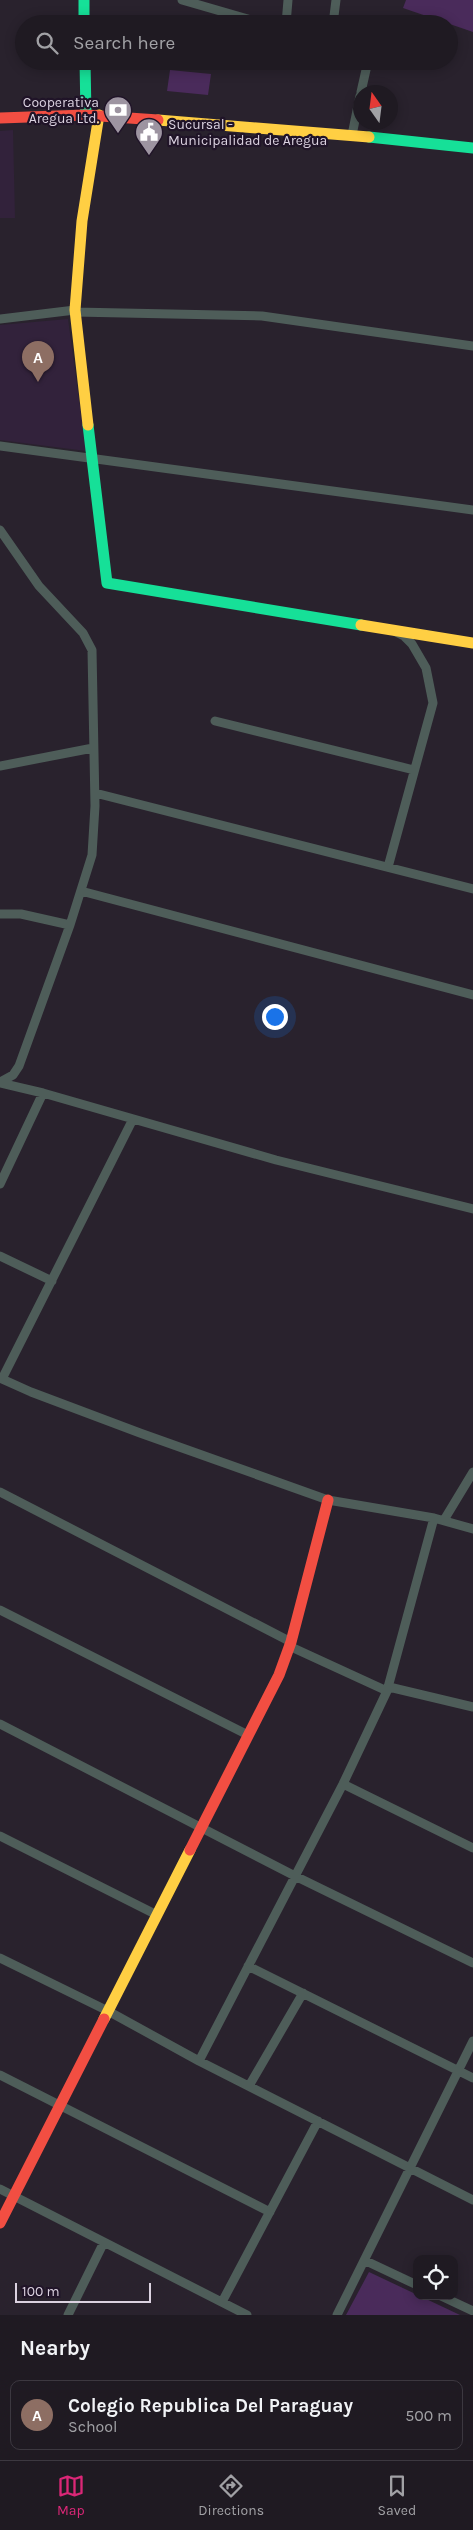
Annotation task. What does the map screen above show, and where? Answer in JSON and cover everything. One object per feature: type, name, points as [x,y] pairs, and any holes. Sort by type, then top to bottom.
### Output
[{"type":"street","points":[[84,0],[84,15]]},
{"type":"street","points":[[182,0],[195,2],[236,15]]},
{"type":"street","points":[[287,15],[288,0]]},
{"type":"street","points":[[334,15],[336,0]]},
{"type":"street","points":[[85,70],[86,115]]},
{"type":"street","points":[[363,85],[366,70]]},
{"type":"street","points":[[98,115],[82,221],[75,311],[107,583],[473,643]]},
{"type":"street","points":[[0,118],[98,115],[352,135],[473,148]]},
{"type":"street","points":[[352,135],[353,130]]},
{"type":"street","points":[[0,319],[75,311],[262,316],[473,346]]},
{"type":"street","points":[[0,446],[92,460],[473,510]]},
{"type":"street","points":[[0,530],[39,586],[88,640],[93,661],[95,793],[92,855],[70,925],[19,1066],[13,1075],[0,1083]]},
{"type":"street","points":[[388,867],[433,703],[426,668],[412,644],[404,636],[394,631]]},
{"type":"street","points":[[215,721],[414,770]]},
{"type":"street","points":[[0,766],[93,748]]},
{"type":"street","points":[[95,793],[473,889]]},
{"type":"street","points":[[81,891],[473,994]]},
{"type":"street","points":[[0,914],[21,914],[70,925]]},
{"type":"street","points":[[0,1083],[43,1093],[299,1166],[473,1209]]},
{"type":"street","points":[[0,1184],[43,1093]]},
{"type":"street","points":[[133,1119],[52,1282],[1,1378],[31,1392],[140,1433],[328,1500],[434,1518],[473,1529]]},
{"type":"street","points":[[0,1256],[52,1282]]},
{"type":"street","points":[[444,1520],[473,1472]]},
{"type":"street","points":[[0,1492],[290,1644],[388,1689],[473,1707]]},
{"type":"street","points":[[0,2223],[279,1675],[290,1644],[328,1500]]},
{"type":"street","points":[[199,2061],[343,1784],[388,1689],[434,1518]]},
{"type":"street","points":[[0,1610],[248,1735]]},
{"type":"street","points":[[0,1724],[202,1826],[295,1876],[473,1963]]},
{"type":"street","points":[[343,1784],[473,1848]]},
{"type":"street","points":[[0,1836],[157,1915]]},
{"type":"street","points":[[0,1958],[108,2011],[199,2061],[473,2200]]},
{"type":"street","points":[[248,1966],[473,2078]]},
{"type":"street","points":[[249,2086],[303,1993]]},
{"type":"street","points":[[337,2315],[460,2072],[473,2041]]},
{"type":"street","points":[[0,2075],[270,2212]]},
{"type":"street","points":[[222,2302],[318,2122]]},
{"type":"street","points":[[0,2189],[247,2315]]},
{"type":"street","points":[[68,2315],[104,2242]]},
{"type":"street","points":[[366,2261],[413,2283]]},
{"type":"street","points":[[450,2300],[473,2311]]},
{"type":"shaded area","points":[[406,0],[473,0],[473,32],[458,27],[458,15],[423,15],[403,8]]},
{"type":"shaded area","points":[[170,70],[211,74],[208,95],[167,91]]},
{"type":"shaded area","points":[[13,130],[15,218],[0,218],[0,131]]},
{"type":"shaded area","points":[[68,319],[86,451],[0,440],[0,325]]},
{"type":"shaded area","points":[[369,2272],[413,2293],[413,2300],[428,2300],[460,2315],[346,2315]]},
{"type":"traffic: fast","points":[[84,0],[84,15]]},
{"type":"traffic: fast","points":[[85,70],[86,115]]},
{"type":"traffic: fast","points":[[369,137],[473,148]]},
{"type":"traffic: fast","points":[[88,425],[107,583],[361,625]]},
{"type":"traffic: slow","points":[[88,425],[75,310],[82,221],[99,115]]},
{"type":"traffic: slow","points":[[158,120],[369,137]]},
{"type":"traffic: slow","points":[[361,625],[473,643]]},
{"type":"traffic: slow","points":[[104,2019],[190,1850]]},
{"type":"traffic: jam","points":[[0,118],[86,115],[158,120]]},
{"type":"traffic: jam","points":[[190,1850],[279,1675],[291,1642],[328,1500]]},
{"type":"traffic: jam","points":[[0,2223],[104,2019]]},
{"type":"place","name":"Cooperativa Aregua Ltd.","points":[[118,134]]},
{"type":"place","name":"Sucursal - Municipalidad de Aregua","points":[[149,156]]},
{"type":"place","name":"Colegio Republica Del Paraguay","points":[[38,382]]}]
